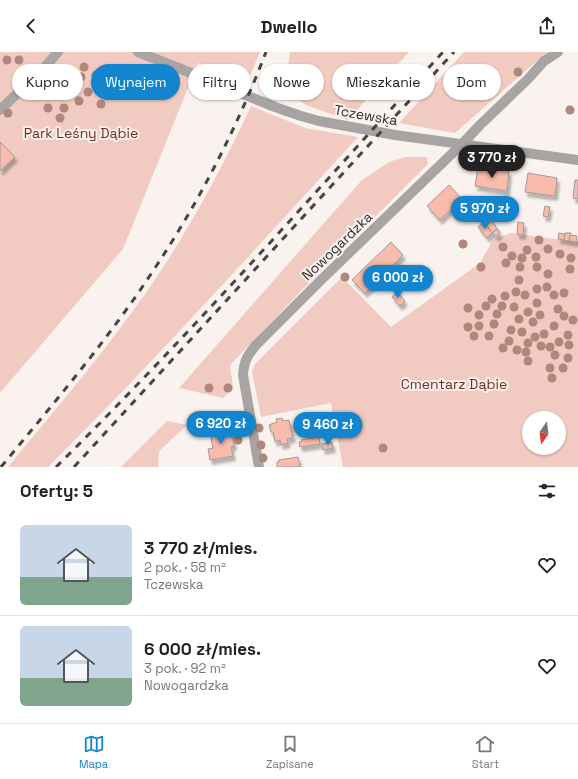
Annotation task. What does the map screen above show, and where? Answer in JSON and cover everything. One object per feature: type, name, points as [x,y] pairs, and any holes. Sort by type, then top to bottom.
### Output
[{"type":"street","points":[[0,110],[45,67],[58,52]]},
{"type":"street","name":"Tczewska","points":[[138,52],[275,107],[319,121],[371,131],[578,160]]},
{"type":"street","name":"Nowogardzka","points":[[259,467],[243,375],[244,364],[249,353],[322,279],[528,79],[544,61],[558,52]]},
{"type":"green space","name":"Park Leśny Dąbie","points":[[0,52],[260,52],[251,73],[251,64],[188,64],[188,88],[123,249],[0,393]]},
{"type":"green space","points":[[290,52],[409,52],[398,64],[332,64],[332,100],[366,100],[348,120],[306,105],[299,100],[324,100],[324,64],[288,64]]},
{"type":"green space","points":[[464,52],[547,52],[501,92],[501,64],[453,64]]},
{"type":"green space","points":[[443,75],[443,100],[492,100],[455,133],[399,123],[420,100],[435,100],[435,84]]},
{"type":"green space","points":[[251,106],[305,128],[358,137],[166,345],[48,467],[8,467],[92,365],[151,285],[169,258],[202,202],[223,164]]},
{"type":"green space","points":[[405,157],[427,157],[428,164],[304,288],[230,365],[233,388],[223,398],[179,388],[362,180],[389,162]]},
{"type":"green space","name":"Cmentarz Dąbie","points":[[511,233],[578,242],[578,467],[343,467],[331,403],[261,417],[252,372],[255,364],[342,277],[391,327],[480,263],[493,240]]},
{"type":"green space","points":[[167,421],[187,425],[159,451],[158,467],[121,467]]},
{"type":"building","points":[[0,142],[15,157],[0,171]]},
{"type":"building","points":[[478,167],[509,171],[507,191],[475,186]]},
{"type":"building","points":[[528,173],[557,178],[555,196],[525,192]]},
{"type":"building","points":[[575,180],[578,180],[578,199],[573,198]]},
{"type":"building","points":[[449,185],[462,199],[440,220],[427,206]]},
{"type":"building","points":[[545,206],[550,207],[548,217],[543,216]]},
{"type":"building","points":[[491,219],[497,229],[492,233],[485,223]]},
{"type":"building","points":[[484,222],[492,233],[487,238],[478,227]]},
{"type":"building","points":[[518,222],[524,223],[523,235],[517,234]]},
{"type":"building","points":[[497,229],[500,232],[497,237],[492,233]]},
{"type":"building","points":[[559,233],[565,234],[564,240],[558,239]]},
{"type":"building","points":[[565,233],[571,233],[569,241],[564,240]]},
{"type":"building","points":[[570,235],[577,236],[576,242],[569,241]]},
{"type":"building","points":[[391,242],[403,255],[365,293],[352,280]]},
{"type":"building","points":[[397,292],[405,301],[400,306],[392,297]]},
{"type":"building","points":[[282,418],[283,421],[289,420],[293,438],[287,439],[288,443],[281,445],[280,440],[275,442],[273,432],[271,432],[269,425],[277,422],[276,419]]},
{"type":"building","points":[[222,430],[223,433],[231,431],[234,446],[231,447],[233,456],[210,460],[208,449],[213,448],[210,432]]},
{"type":"building","points":[[319,437],[320,444],[300,447],[299,442],[302,441],[301,440]]},
{"type":"building","points":[[332,442],[333,448],[323,450],[322,444]]},
{"type":"building","points":[[298,457],[300,467],[277,467],[277,462],[279,462],[279,460]]},
{"type":"railway","points":[[1,467],[116,324],[168,248],[185,221],[215,166],[242,110],[266,52]]},
{"type":"railway","points":[[56,467],[156,366],[443,52]]},
{"type":"railway","points":[[74,467],[454,52]]}]
